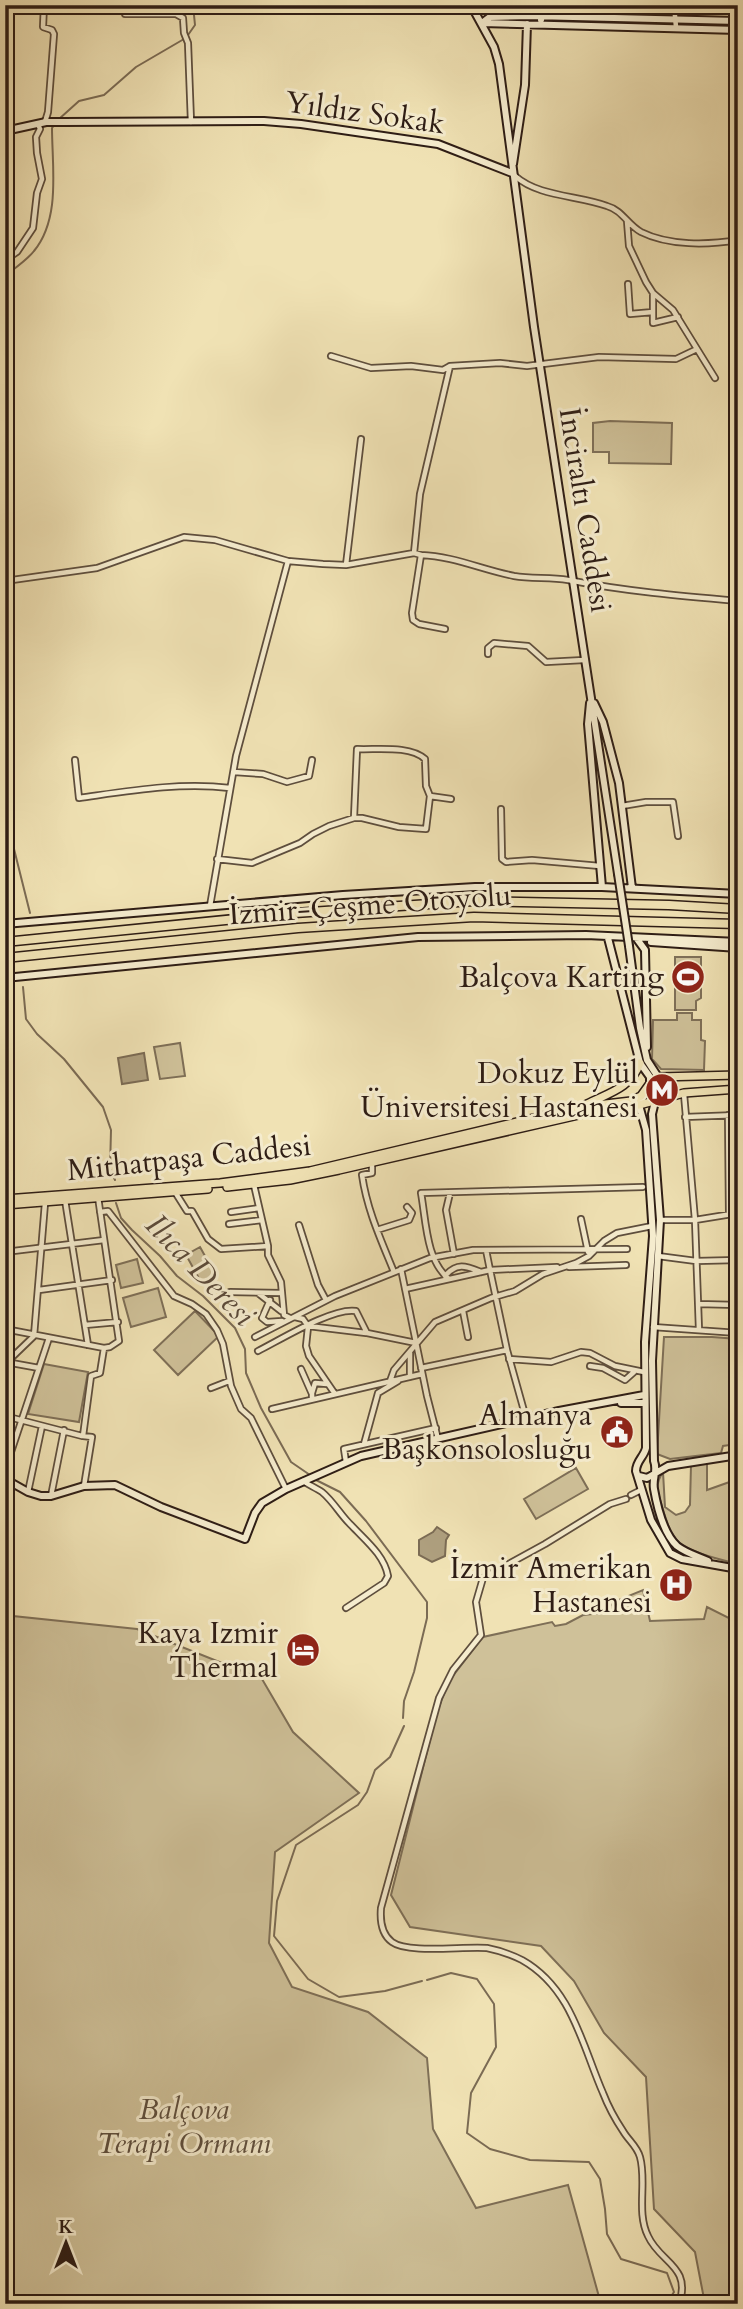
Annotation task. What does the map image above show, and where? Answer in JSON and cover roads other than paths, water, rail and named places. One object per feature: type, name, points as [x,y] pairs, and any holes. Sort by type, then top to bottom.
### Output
[{"type":"highway","name":"İzmir-Çeşme Otoyolu","points":[[5,942],[295,913],[436,903],[562,902],[738,909]]},
{"type":"highway","name":"İzmir-Çeşme Otoyolu","points":[[5,958],[298,928],[474,916],[738,925]]},
{"type":"main road","name":"İnciraltı Caddesi","points":[[471,5],[495,47],[499,64],[540,365],[629,946],[642,1061]]},
{"type":"main road","points":[[531,5],[532,16],[538,24]]},
{"type":"main road","points":[[538,24],[544,5]]},
{"type":"main road","points":[[482,23],[490,17],[532,16],[738,21]]},
{"type":"main road","points":[[482,23],[738,30]]},
{"type":"main road","points":[[512,173],[525,85],[527,24]]},
{"type":"main road","name":"Yıldız Sokak","points":[[5,131],[63,122],[264,121],[452,147],[512,173]]},
{"type":"main road","points":[[590,694],[603,722],[619,783],[632,888]]},
{"type":"main road","points":[[590,694],[587,724],[602,887]]},
{"type":"main road","points":[[5,923],[343,895],[475,887],[602,887],[738,894]]},
{"type":"main road","points":[[5,978],[418,937],[586,935],[738,942]]},
{"type":"main road","points":[[608,938],[642,1061],[651,1083],[639,1105],[646,1130],[652,1226],[644,1372],[656,1468],[654,1489],[670,1536],[679,1548],[713,1563]]},
{"type":"main road","points":[[640,939],[653,943],[738,948]]},
{"type":"main road","points":[[582,1110],[625,1086],[642,1061],[645,950],[640,939]]},
{"type":"main road","points":[[645,950],[653,943]]},
{"type":"main road","points":[[642,1061],[658,1077],[738,1075]]},
{"type":"main road","points":[[685,1093],[681,1085],[686,1076]]},
{"type":"main road","points":[[658,1077],[652,1111],[660,1220],[658,1256],[646,1401],[646,1448],[636,1466],[651,1520],[670,1553],[682,1559],[738,1569]]},
{"type":"main road","name":"Mithatpaşa Caddesi","points":[[5,1199],[259,1179],[328,1167],[636,1099],[658,1077]]},
{"type":"main road","name":"Mithatpaşa Caddesi","points":[[5,1205],[254,1185],[360,1166],[582,1110],[639,1105],[685,1093],[738,1089]]},
{"type":"main road","points":[[5,1479],[28,1492],[51,1496],[84,1486],[115,1485],[161,1507],[245,1539],[262,1503],[286,1489],[361,1456],[605,1403],[646,1401]]},
{"type":"main road","points":[[639,1476],[647,1478],[668,1466],[738,1455]]},
{"type":"main road","points":[[640,1460],[649,1458],[668,1466]]},
{"type":"street","points":[[5,260],[17,252],[33,228],[37,193],[42,179],[37,153],[48,112],[54,34],[52,30],[44,29],[44,5]]},
{"type":"street","points":[[674,5],[676,27]]},
{"type":"street","points":[[125,14],[176,14],[183,18],[191,122]]},
{"type":"street","points":[[626,18],[626,26]]},
{"type":"street","name":"Yıldız Sokak","points":[[512,173],[525,184],[540,190],[615,209],[639,231],[677,242],[736,240]]},
{"type":"street","points":[[628,220],[629,246],[636,263],[653,293],[678,317],[715,377]]},
{"type":"street","points":[[736,240],[737,308]]},
{"type":"street","points":[[628,284],[630,314],[653,312]]},
{"type":"street","points":[[653,293],[653,323],[678,317]]},
{"type":"street","points":[[331,356],[371,368],[411,366],[443,370],[450,366],[500,363],[527,366],[599,357],[643,356],[676,359],[697,349]]},
{"type":"street","points":[[414,553],[420,494],[450,366]]},
{"type":"street","points":[[346,565],[361,439]]},
{"type":"street","points":[[5,581],[97,568],[184,537],[215,540],[288,561],[346,565],[414,553],[448,558],[484,570],[516,576],[738,601]]},
{"type":"street","points":[[421,555],[412,612],[414,620],[419,624],[445,629]]},
{"type":"street","points":[[210,907],[230,788],[245,719],[288,561]]},
{"type":"street","points":[[488,654],[488,648],[494,643],[528,646],[546,662],[584,660]]},
{"type":"street","points":[[217,859],[252,863],[300,843],[330,826],[354,818],[399,827],[426,829],[430,796],[426,786],[425,759],[410,752],[356,749],[354,818]]},
{"type":"street","points":[[75,760],[79,798],[144,788],[208,785],[230,788]]},
{"type":"street","points":[[234,772],[263,774],[287,782],[309,776],[312,760]]},
{"type":"street","points":[[430,796],[451,799]]},
{"type":"street","points":[[622,806],[646,802],[673,802],[678,836]]},
{"type":"street","points":[[501,810],[502,859],[506,862],[532,860],[600,866]]},
{"type":"street","points":[[685,1093],[695,1220],[699,1330]]},
{"type":"street","points":[[728,1115],[729,1214]]},
{"type":"street","points":[[685,1117],[738,1115]]},
{"type":"street","points":[[362,1175],[372,1173],[372,1163]]},
{"type":"street","points":[[360,1166],[364,1192],[394,1272]]},
{"type":"street","points":[[254,1185],[268,1255],[281,1282],[283,1313]]},
{"type":"street","points":[[447,1278],[434,1258],[421,1193],[643,1187]]},
{"type":"street","points":[[175,1191],[187,1211],[192,1211],[208,1239],[222,1249],[268,1246]]},
{"type":"street","points":[[450,1192],[446,1210],[454,1254]]},
{"type":"street","points":[[98,1197],[120,1340],[104,1348],[8,1329],[7,1252],[104,1240]]},
{"type":"street","points":[[64,1199],[88,1345]]},
{"type":"street","points":[[6,1362],[34,1336],[45,1202]]},
{"type":"street","points":[[377,1230],[409,1220],[412,1213],[407,1207]]},
{"type":"street","points":[[230,1212],[259,1208]]},
{"type":"street","points":[[100,1212],[108,1211],[174,1296],[206,1314],[221,1338],[229,1381],[286,1489]]},
{"type":"street","points":[[660,1220],[695,1220],[738,1213]]},
{"type":"street","points":[[581,1219],[589,1253]]},
{"type":"street","points":[[229,1224],[262,1220]]},
{"type":"street","points":[[299,1225],[318,1285],[326,1300]]},
{"type":"street","points":[[390,1381],[390,1375],[435,1322],[515,1292],[543,1274],[565,1267],[595,1250],[617,1233],[652,1226]]},
{"type":"street","points":[[595,1250],[627,1249]]},
{"type":"street","points":[[486,1250],[509,1359],[526,1419]]},
{"type":"street","points":[[255,1337],[326,1300],[434,1258],[486,1250],[589,1253]]},
{"type":"street","points":[[658,1256],[696,1261],[738,1260]]},
{"type":"street","points":[[447,1278],[451,1269],[461,1265],[468,1265],[482,1272]]},
{"type":"street","points":[[405,1289],[490,1270],[626,1265]]},
{"type":"street","points":[[401,1269],[438,1439]]},
{"type":"street","points":[[39,1290],[112,1280]]},
{"type":"street","points":[[230,1292],[282,1293]]},
{"type":"street","points":[[258,1293],[270,1300],[290,1319]]},
{"type":"street","points":[[270,1300],[262,1318],[267,1322],[303,1319],[309,1326],[367,1333],[416,1343]]},
{"type":"street","points":[[698,1304],[738,1305]]},
{"type":"street","points":[[258,1351],[324,1317],[349,1310],[356,1311],[367,1333]]},
{"type":"street","points":[[463,1311],[468,1337]]},
{"type":"street","points":[[85,1325],[118,1322]]},
{"type":"street","points":[[309,1326],[306,1346],[309,1356],[335,1394]]},
{"type":"street","points":[[652,1327],[738,1333]]},
{"type":"street","points":[[5,1470],[49,1338]]},
{"type":"street","points":[[83,1436],[91,1376],[100,1373],[104,1348]]},
{"type":"street","points":[[364,1444],[378,1393],[422,1371],[507,1350]]},
{"type":"street","points":[[407,1377],[410,1351]]},
{"type":"street","points":[[509,1359],[551,1362],[581,1352],[590,1353],[615,1366],[644,1372]]},
{"type":"street","points":[[6,1362],[39,1368]]},
{"type":"street","points":[[590,1366],[603,1368],[625,1380],[635,1371]]},
{"type":"street","points":[[301,1369],[312,1396]]},
{"type":"street","points":[[272,1409],[312,1396],[335,1394],[407,1377]]},
{"type":"street","points":[[211,1388],[229,1381]]},
{"type":"street","points":[[312,1396],[316,1383],[328,1385]]},
{"type":"street","points":[[5,1416],[92,1437],[84,1486]]},
{"type":"street","points":[[28,1492],[42,1426]]},
{"type":"street","points":[[346,1462],[344,1449],[436,1428]]},
{"type":"street","points":[[51,1496],[64,1430]]},
{"type":"street","points":[[304,1481],[322,1492],[338,1508],[387,1568],[388,1576],[384,1583],[346,1608]]},
{"type":"street","points":[[641,1490],[610,1504],[483,1578],[476,1602],[481,1635],[453,1670],[437,1705],[381,1908],[380,1921],[384,1934],[393,1943],[407,1947],[488,1948],[519,1958],[550,1982],[567,2004],[603,2093],[622,2131],[640,2154],[645,2227],[653,2244],[680,2275],[680,2304]]},
{"type":"street","points":[[733,1616],[738,1590]]},
{"type":"waterway","name":"Ilıca Deresi","points":[[188,35],[195,25],[193,5]]},
{"type":"waterway","name":"Ilıca Deresi","points":[[59,119],[79,101],[104,95],[136,67],[184,39]]},
{"type":"waterway","name":"Ilıca Deresi","points":[[5,276],[34,251],[43,238],[48,223],[52,208],[52,128],[55,124]]},
{"type":"waterway","name":"Ilıca Deresi","points":[[5,813],[30,913]]},
{"type":"waterway","name":"Ilıca Deresi","points":[[23,987],[26,1019],[37,1034],[64,1059],[103,1107],[111,1130],[110,1169],[115,1180]]},
{"type":"waterway","name":"Ilıca Deresi","points":[[116,1203],[121,1218],[132,1230],[177,1276],[203,1296],[235,1328],[245,1349],[246,1373],[261,1408],[291,1462],[310,1475]]},
{"type":"waterway","name":"Ilıca Deresi","points":[[314,1479],[340,1492],[366,1521],[427,1602],[427,1618],[404,1701],[403,1718]]},
{"type":"waterway","name":"Ilıca Deresi","points":[[404,1726],[390,1757],[375,1770],[367,1792],[358,1805],[296,1845],[277,1901],[274,1936],[308,1979],[339,1997],[385,1991],[422,1981]]},
{"type":"waterway","name":"Ilıca Deresi","points":[[427,1980],[451,1973],[477,1979],[494,2004],[496,2047],[471,2093],[467,2133],[490,2149],[530,2160],[589,2162],[600,2179],[607,2234],[621,2259],[667,2273],[674,2292],[666,2304]]},
{"type":"place","name":"Balçova Karting","points":[[688,977]]},
{"type":"place","name":"Dokuz Eylül Üniversitesi Hastanesi","points":[[662,1090]]},
{"type":"place","name":"Almanya Başkonsolosluğu","points":[[617,1432]]},
{"type":"place","name":"İzmir Amerikan Hastanesi","points":[[676,1585]]},
{"type":"place","name":"Kaya Izmir Thermal","points":[[303,1650]]},
{"type":"park label","name":"Balçova Terapi Ormanı","points":[[184,2126]]}]
